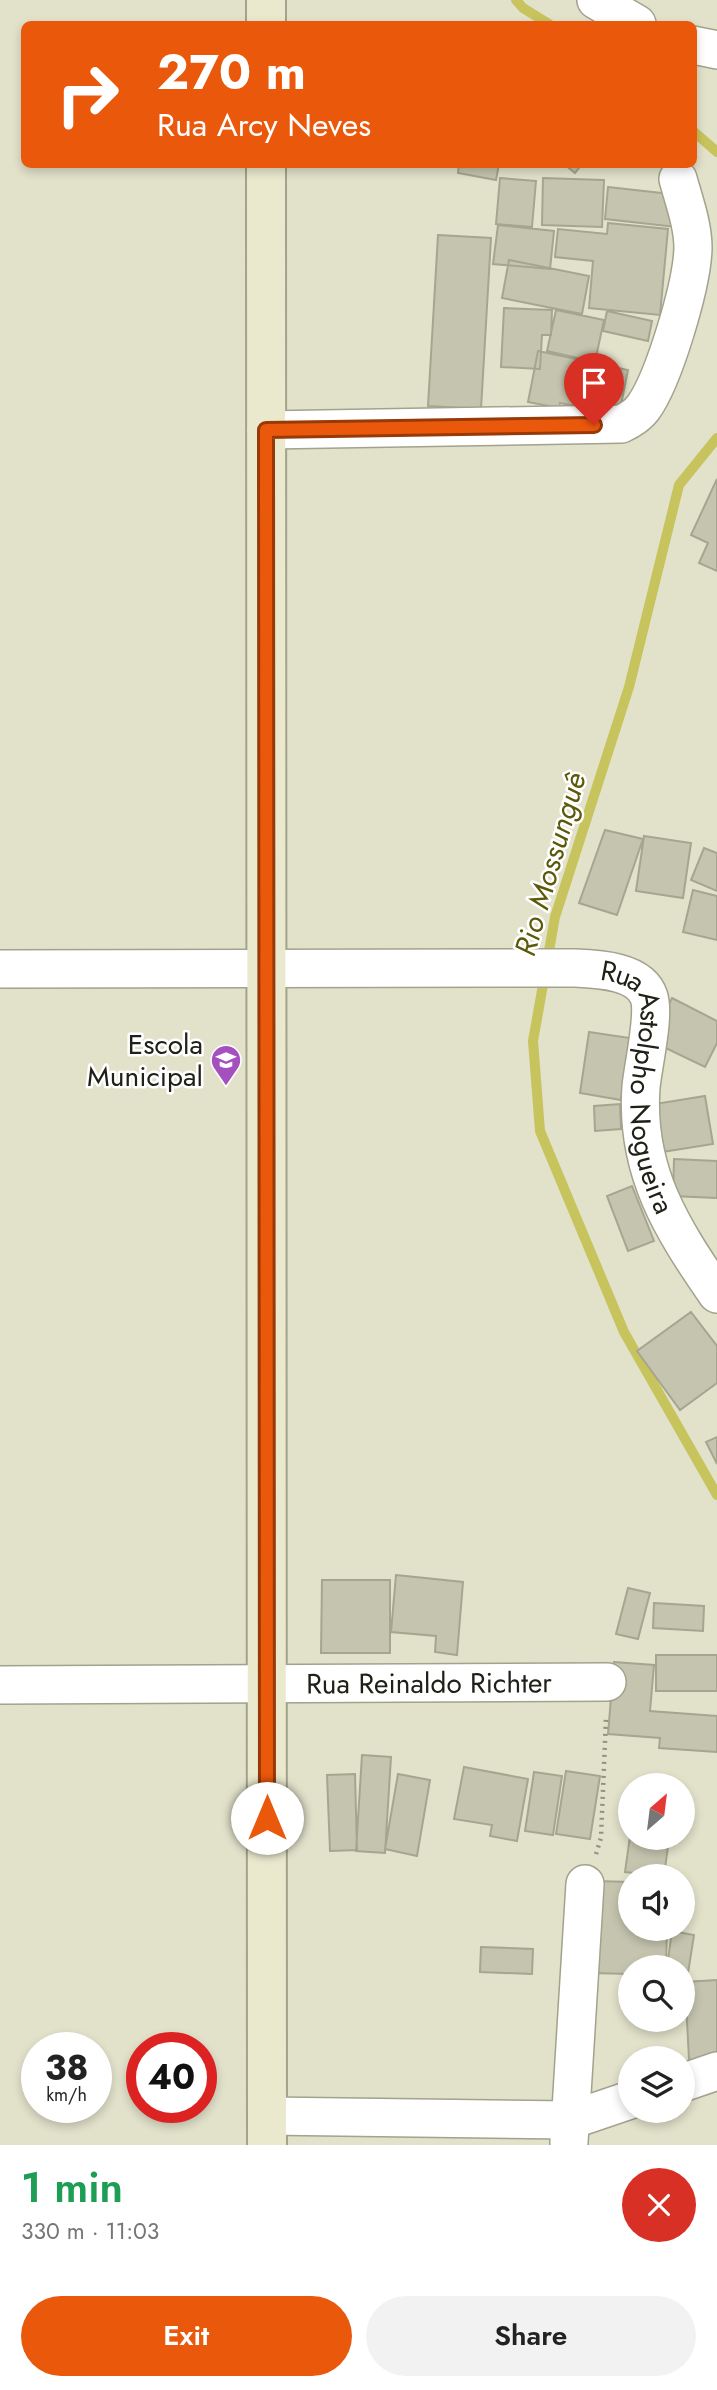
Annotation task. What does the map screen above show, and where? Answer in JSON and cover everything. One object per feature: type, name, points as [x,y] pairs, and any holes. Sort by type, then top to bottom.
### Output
[{"type":"street","points":[[265,0],[265,21]]},
{"type":"street","points":[[596,0],[632,21]]},
{"type":"street","points":[[697,46],[717,50]]},
{"type":"street","points":[[266,168],[267,2130],[570,2133],[618,2107]]},
{"type":"street","points":[[266,430],[621,424],[632,419],[643,408],[655,384],[688,288],[693,247],[688,212],[678,179]]},
{"type":"street","name":"Rua Astolpho Nogueira","points":[[0,970],[573,968],[600,970],[639,982],[649,996],[651,1012],[641,1096],[650,1173],[660,1203],[679,1238],[717,1294]]},
{"type":"street","name":"Rua Reinaldo Richter","points":[[0,1685],[607,1682]]},
{"type":"street","points":[[570,2133],[585,1884]]},
{"type":"street","points":[[695,2079],[717,2071]]},
{"type":"path","points":[[585,1884],[601,1839],[607,1682]]},
{"type":"building","points":[[459,168],[498,168],[496,180],[458,173]]},
{"type":"building","points":[[500,178],[536,181],[532,227],[496,224]]},
{"type":"building","points":[[543,178],[604,180],[602,227],[542,225]]},
{"type":"building","points":[[608,187],[679,195],[676,227],[605,219]]},
{"type":"building","points":[[608,223],[668,229],[660,315],[589,308],[593,261],[555,257],[558,229],[607,234]]},
{"type":"building","points":[[498,225],[554,231],[550,269],[493,264]]},
{"type":"building","points":[[438,235],[491,238],[481,409],[428,406]]},
{"type":"building","points":[[509,260],[589,276],[582,314],[502,298]]},
{"type":"building","points":[[504,308],[552,310],[551,335],[542,335],[540,369],[501,367]]},
{"type":"building","points":[[556,310],[604,320],[595,362],[547,351]]},
{"type":"building","points":[[607,311],[652,321],[648,341],[603,331]]},
{"type":"building","points":[[538,351],[628,370],[619,415],[560,403],[559,408],[528,402]]},
{"type":"building","points":[[717,479],[717,571],[699,563],[708,543],[691,535]]},
{"type":"building","points":[[605,830],[643,839],[617,915],[579,903]]},
{"type":"building","points":[[644,836],[691,843],[683,898],[636,891]]},
{"type":"building","points":[[704,848],[717,853],[717,891],[691,880]]},
{"type":"building","points":[[693,890],[717,896],[717,940],[683,932]]},
{"type":"building","points":[[672,998],[717,1021],[717,1043],[705,1067],[651,1041]]},
{"type":"building","points":[[589,1032],[630,1038],[621,1100],[580,1093]]},
{"type":"building","points":[[705,1096],[713,1144],[662,1152],[655,1104]]},
{"type":"building","points":[[620,1104],[621,1129],[595,1131],[594,1106]]},
{"type":"building","points":[[674,1159],[717,1161],[717,1198],[673,1196]]},
{"type":"building","points":[[632,1186],[654,1241],[628,1251],[607,1196]]},
{"type":"building","points":[[691,1312],[717,1346],[717,1383],[680,1410],[637,1351]]},
{"type":"building","points":[[717,1437],[717,1464],[706,1442]]},
{"type":"building","points":[[396,1575],[463,1582],[457,1655],[435,1652],[436,1636],[391,1632]]},
{"type":"building","points":[[322,1580],[390,1580],[390,1653],[321,1653]]},
{"type":"building","points":[[628,1588],[650,1593],[638,1639],[616,1634]]},
{"type":"building","points":[[654,1603],[704,1606],[703,1631],[653,1628]]},
{"type":"building","points":[[656,1655],[717,1655],[717,1691],[656,1691]]},
{"type":"building","points":[[614,1662],[654,1665],[650,1711],[717,1716],[717,1752],[659,1748],[660,1738],[608,1734]]},
{"type":"building","points":[[362,1755],[391,1757],[385,1853],[356,1851]]},
{"type":"building","points":[[464,1767],[528,1779],[517,1841],[490,1836],[492,1825],[454,1819]]},
{"type":"building","points":[[566,1771],[600,1776],[590,1839],[556,1834]]},
{"type":"building","points":[[534,1772],[562,1776],[553,1835],[525,1831]]},
{"type":"building","points":[[355,1774],[357,1850],[330,1851],[327,1775]]},
{"type":"building","points":[[398,1774],[430,1780],[417,1856],[385,1849]]},
{"type":"building","points":[[628,1850],[668,1850],[666,1864],[626,1864]]},
{"type":"building","points":[[595,1881],[618,1882],[618,1941],[667,1941],[666,1955],[618,1955],[618,1974],[592,1973]]},
{"type":"building","points":[[671,1941],[693,1941],[691,1955],[669,1955]]},
{"type":"building","points":[[481,1947],[533,1949],[532,1974],[480,1972]]},
{"type":"building","points":[[717,1980],[717,2059],[695,2060],[695,2046],[688,2046],[688,2032],[695,2032],[695,1981]]},
{"type":"waterway","name":"Rio Mossunguê","points":[[516,0],[523,8],[544,21]]},
{"type":"waterway","name":"Rio Mossunguê","points":[[697,134],[717,152]]},
{"type":"waterway","name":"Rio Mossunguê","points":[[717,438],[679,485],[629,687],[555,917],[533,1041],[540,1131],[624,1332],[717,1495]]},
{"type":"place","name":"Escola Municipal","points":[[226,1087]]},
{"type":"route","points":[[267,1818],[266,430],[594,425]]}]
